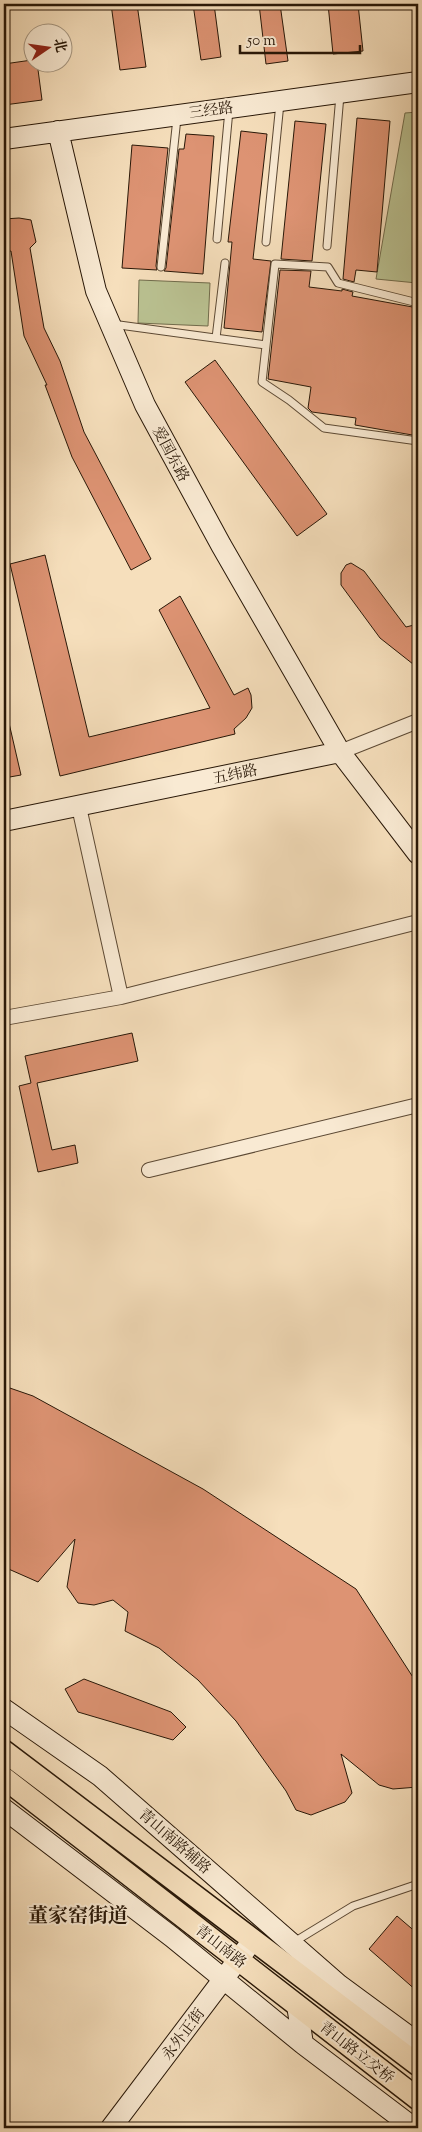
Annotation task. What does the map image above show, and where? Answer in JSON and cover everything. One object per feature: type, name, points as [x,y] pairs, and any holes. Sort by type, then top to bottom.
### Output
[{"type":"main road","name":"三经路","points":[[4,138],[418,82]]},
{"type":"main road","name":"爱国东路","points":[[58,131],[96,291],[145,405],[220,545],[340,752]]},
{"type":"main road","name":"五纬路","points":[[4,821],[340,752]]},
{"type":"main road","points":[[340,752],[418,854]]},
{"type":"main road","name":"青山南路辅路","points":[[4,1709],[100,1776],[338,1984]]},
{"type":"main road","name":"青山南路","points":[[4,1751],[310,1982]]},
{"type":"main road","name":"青山南路","points":[[4,1778],[297,2005]]},
{"type":"main road","points":[[4,1809],[172,1937],[303,2044],[414,2128]]},
{"type":"main road","name":"永外正街","points":[[111,2128],[254,1940]]},
{"type":"main road","points":[[310,1982],[338,1984],[418,2043]]},
{"type":"main road","name":"青山路立交桥","points":[[310,1982],[418,2065]]},
{"type":"main road","points":[[297,2005],[303,2044]]},
{"type":"main road","name":"青山路立交桥","points":[[297,2005],[418,2099]]},
{"type":"street","points":[[340,752],[418,721]]},
{"type":"street","points":[[79,807],[122,996]]},
{"type":"street","points":[[4,1018],[122,996],[418,922]]},
{"type":"street","points":[[149,1170],[418,1105]]},
{"type":"lane","points":[[327,246],[340,92]]},
{"type":"lane","points":[[266,242],[281,100]]},
{"type":"lane","points":[[217,239],[230,108]]},
{"type":"lane","points":[[161,267],[177,115]]},
{"type":"lane","points":[[216,338],[225,263]]},
{"type":"lane","points":[[418,303],[338,283],[328,268],[274,264],[262,382],[289,400],[324,428],[418,441]]},
{"type":"lane","points":[[110,324],[266,345]]},
{"type":"lane","points":[[4,523],[4,531]]},
{"type":"lane","points":[[292,1944],[353,1906],[418,1884]]},
{"type":"green space","points":[[418,112],[417,283],[376,279],[405,113]]},
{"type":"green space","points":[[139,280],[210,283],[208,326],[138,323]]},
{"type":"building","points":[[111,4],[137,4],[146,67],[120,70]]},
{"type":"building","points":[[193,4],[214,4],[221,57],[201,60]]},
{"type":"building","points":[[259,4],[280,4],[288,61],[266,64]]},
{"type":"building","points":[[328,4],[358,4],[363,51],[333,54]]},
{"type":"building","points":[[22,61],[22,72],[38,72],[42,100],[4,105],[4,64]]},
{"type":"building","points":[[357,118],[390,121],[377,272],[356,270],[354,282],[343,279]]},
{"type":"building","points":[[295,121],[326,124],[312,261],[281,259]]},
{"type":"building","points":[[241,131],[267,134],[253,259],[271,261],[262,332],[224,328],[232,242],[228,242]]},
{"type":"building","points":[[186,134],[214,136],[203,274],[164,271],[166,268],[179,149],[184,149]]},
{"type":"building","points":[[132,145],[168,148],[157,270],[122,268]]},
{"type":"building","points":[[19,218],[31,220],[36,242],[30,248],[44,328],[60,361],[84,432],[151,559],[131,570],[72,457],[45,385],[47,385],[24,336],[11,251],[4,252],[4,219]]},
{"type":"building","points":[[280,270],[311,271],[309,287],[342,291],[342,289],[353,292],[352,296],[418,308],[418,436],[355,425],[356,418],[312,412],[308,408],[311,387],[268,379]]},
{"type":"building","points":[[215,360],[327,514],[297,536],[185,382]]},
{"type":"building","points":[[45,555],[89,737],[210,708],[159,610],[180,596],[234,695],[248,688],[251,695],[252,708],[246,718],[234,729],[235,734],[60,776],[10,564]]},
{"type":"building","points":[[351,563],[364,571],[406,627],[418,624],[418,668],[380,638],[341,585],[341,573],[346,565]]},
{"type":"building","points":[[9,723],[21,775],[4,778],[4,724]]},
{"type":"building","points":[[132,1033],[138,1061],[37,1083],[52,1150],[75,1145],[78,1163],[38,1172],[19,1086],[31,1083],[25,1056]]},
{"type":"building","points":[[4,1386],[33,1396],[203,1489],[356,1589],[418,1685],[418,1787],[393,1789],[379,1785],[341,1754],[352,1793],[345,1802],[311,1815],[296,1810],[286,1791],[236,1721],[198,1680],[159,1648],[125,1631],[128,1612],[113,1600],[94,1605],[78,1603],[67,1587],[75,1539],[38,1582],[4,1567]]},
{"type":"building","points":[[84,1679],[171,1712],[186,1727],[173,1740],[78,1712],[65,1689]]},
{"type":"building","points":[[397,1916],[418,1934],[418,1992],[369,1949]]},
{"type":"district","name":"董家窑街道","points":[[78,1915]]}]
